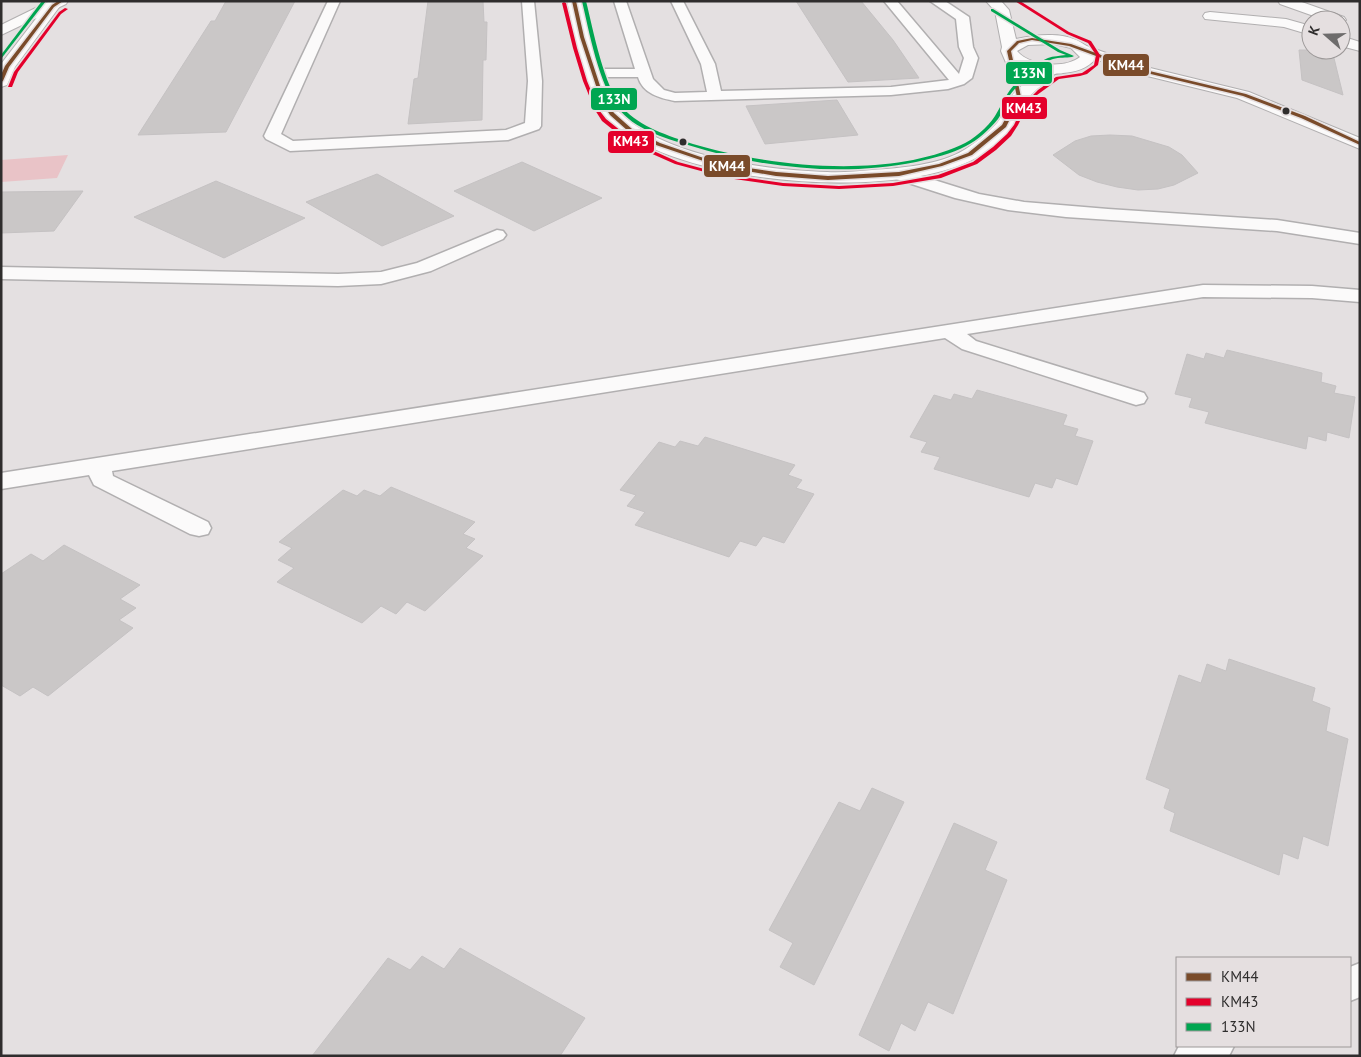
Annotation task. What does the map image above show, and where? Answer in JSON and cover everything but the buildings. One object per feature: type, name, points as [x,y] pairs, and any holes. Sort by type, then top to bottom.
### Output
[{"type":"main road","points":[[1,15],[30,1]]},
{"type":"main road","points":[[574,1],[582,37],[603,101],[612,114],[630,130],[658,144],[699,159],[720,165],[776,174],[828,178],[899,174],[940,165],[970,154],[1004,126],[1019,97],[1061,68],[1079,66],[1088,58],[1084,50]]},
{"type":"main road","points":[[993,1],[1002,10],[1019,97]]},
{"type":"main road","points":[[997,1],[1064,42],[1084,50],[1137,69],[1243,95],[1360,144]]},
{"type":"main road","points":[[1285,1],[1310,10]]},
{"type":"main road","points":[[1,31],[54,3]]},
{"type":"main road","points":[[1,82],[7,67],[54,3]]},
{"type":"main road","points":[[1210,16],[1286,23],[1301,28]]},
{"type":"main road","points":[[1010,51],[1026,40],[1064,42]]},
{"type":"main road","points":[[1010,51],[1026,64],[1061,68],[1137,69]]},
{"type":"lane","points":[[334,1],[272,136],[290,146],[508,135],[533,126],[534,81],[528,1]]},
{"type":"lane","points":[[620,1],[649,86],[659,93],[675,97],[891,90],[948,85],[959,81],[967,75],[971,58],[966,47],[962,17],[936,1]]},
{"type":"lane","points":[[677,1],[708,64],[715,96]]},
{"type":"lane","points":[[890,1],[948,71],[959,81]]},
{"type":"lane","points":[[594,74],[644,72]]},
{"type":"lane","points":[[899,174],[960,195],[1022,207],[1113,216],[1223,221],[1324,231],[1360,239]]},
{"type":"lane","points":[[1,273],[338,280],[382,278],[424,267],[497,235]]},
{"type":"lane","points":[[1,481],[1203,291],[1312,292],[1360,296]]},
{"type":"lane","points":[[949,331],[969,345],[1136,398]]},
{"type":"lane","points":[[99,466],[102,480],[199,528]]},
{"type":"lane","points":[[1193,1056],[1213,1047]]},
{"type":"shaded area","points":[[68,155],[57,178],[1,182],[1,160]]},
{"type":"transit line","name":"133N","points":[[1,58],[44,1]]},
{"type":"transit line","name":"KM44","points":[[1,81],[7,67],[53,6],[61,1]]},
{"type":"transit line","name":"KM44","points":[[574,1],[582,37],[603,101],[612,114],[630,130],[658,144],[720,165],[776,174],[828,178],[899,174],[940,165],[970,154],[1004,126],[1019,97],[1009,51],[1018,42],[1032,39],[1070,45],[1136,69],[1244,95],[1303,117],[1360,144]]},
{"type":"transit line","name":"133N","points":[[584,1],[598,57],[608,87],[620,108],[633,119],[663,135],[710,151],[745,159],[821,167],[860,167],[897,164],[932,157],[963,146],[982,133],[995,120],[1010,93],[1035,68],[1052,58],[1072,56],[1059,51],[992,10]]},
{"type":"transit line","name":"KM43","points":[[564,3],[585,81],[597,110],[604,120],[634,144],[676,163],[727,176],[783,185],[839,187],[893,185],[939,177],[975,163],[1009,135],[1026,105],[1040,91],[1058,78],[1084,74],[1096,65],[1098,55],[1090,42],[1068,33],[1017,1]]},
{"type":"transit line","name":"KM43","points":[[10,86],[16,72],[60,13],[66,9]]}]
